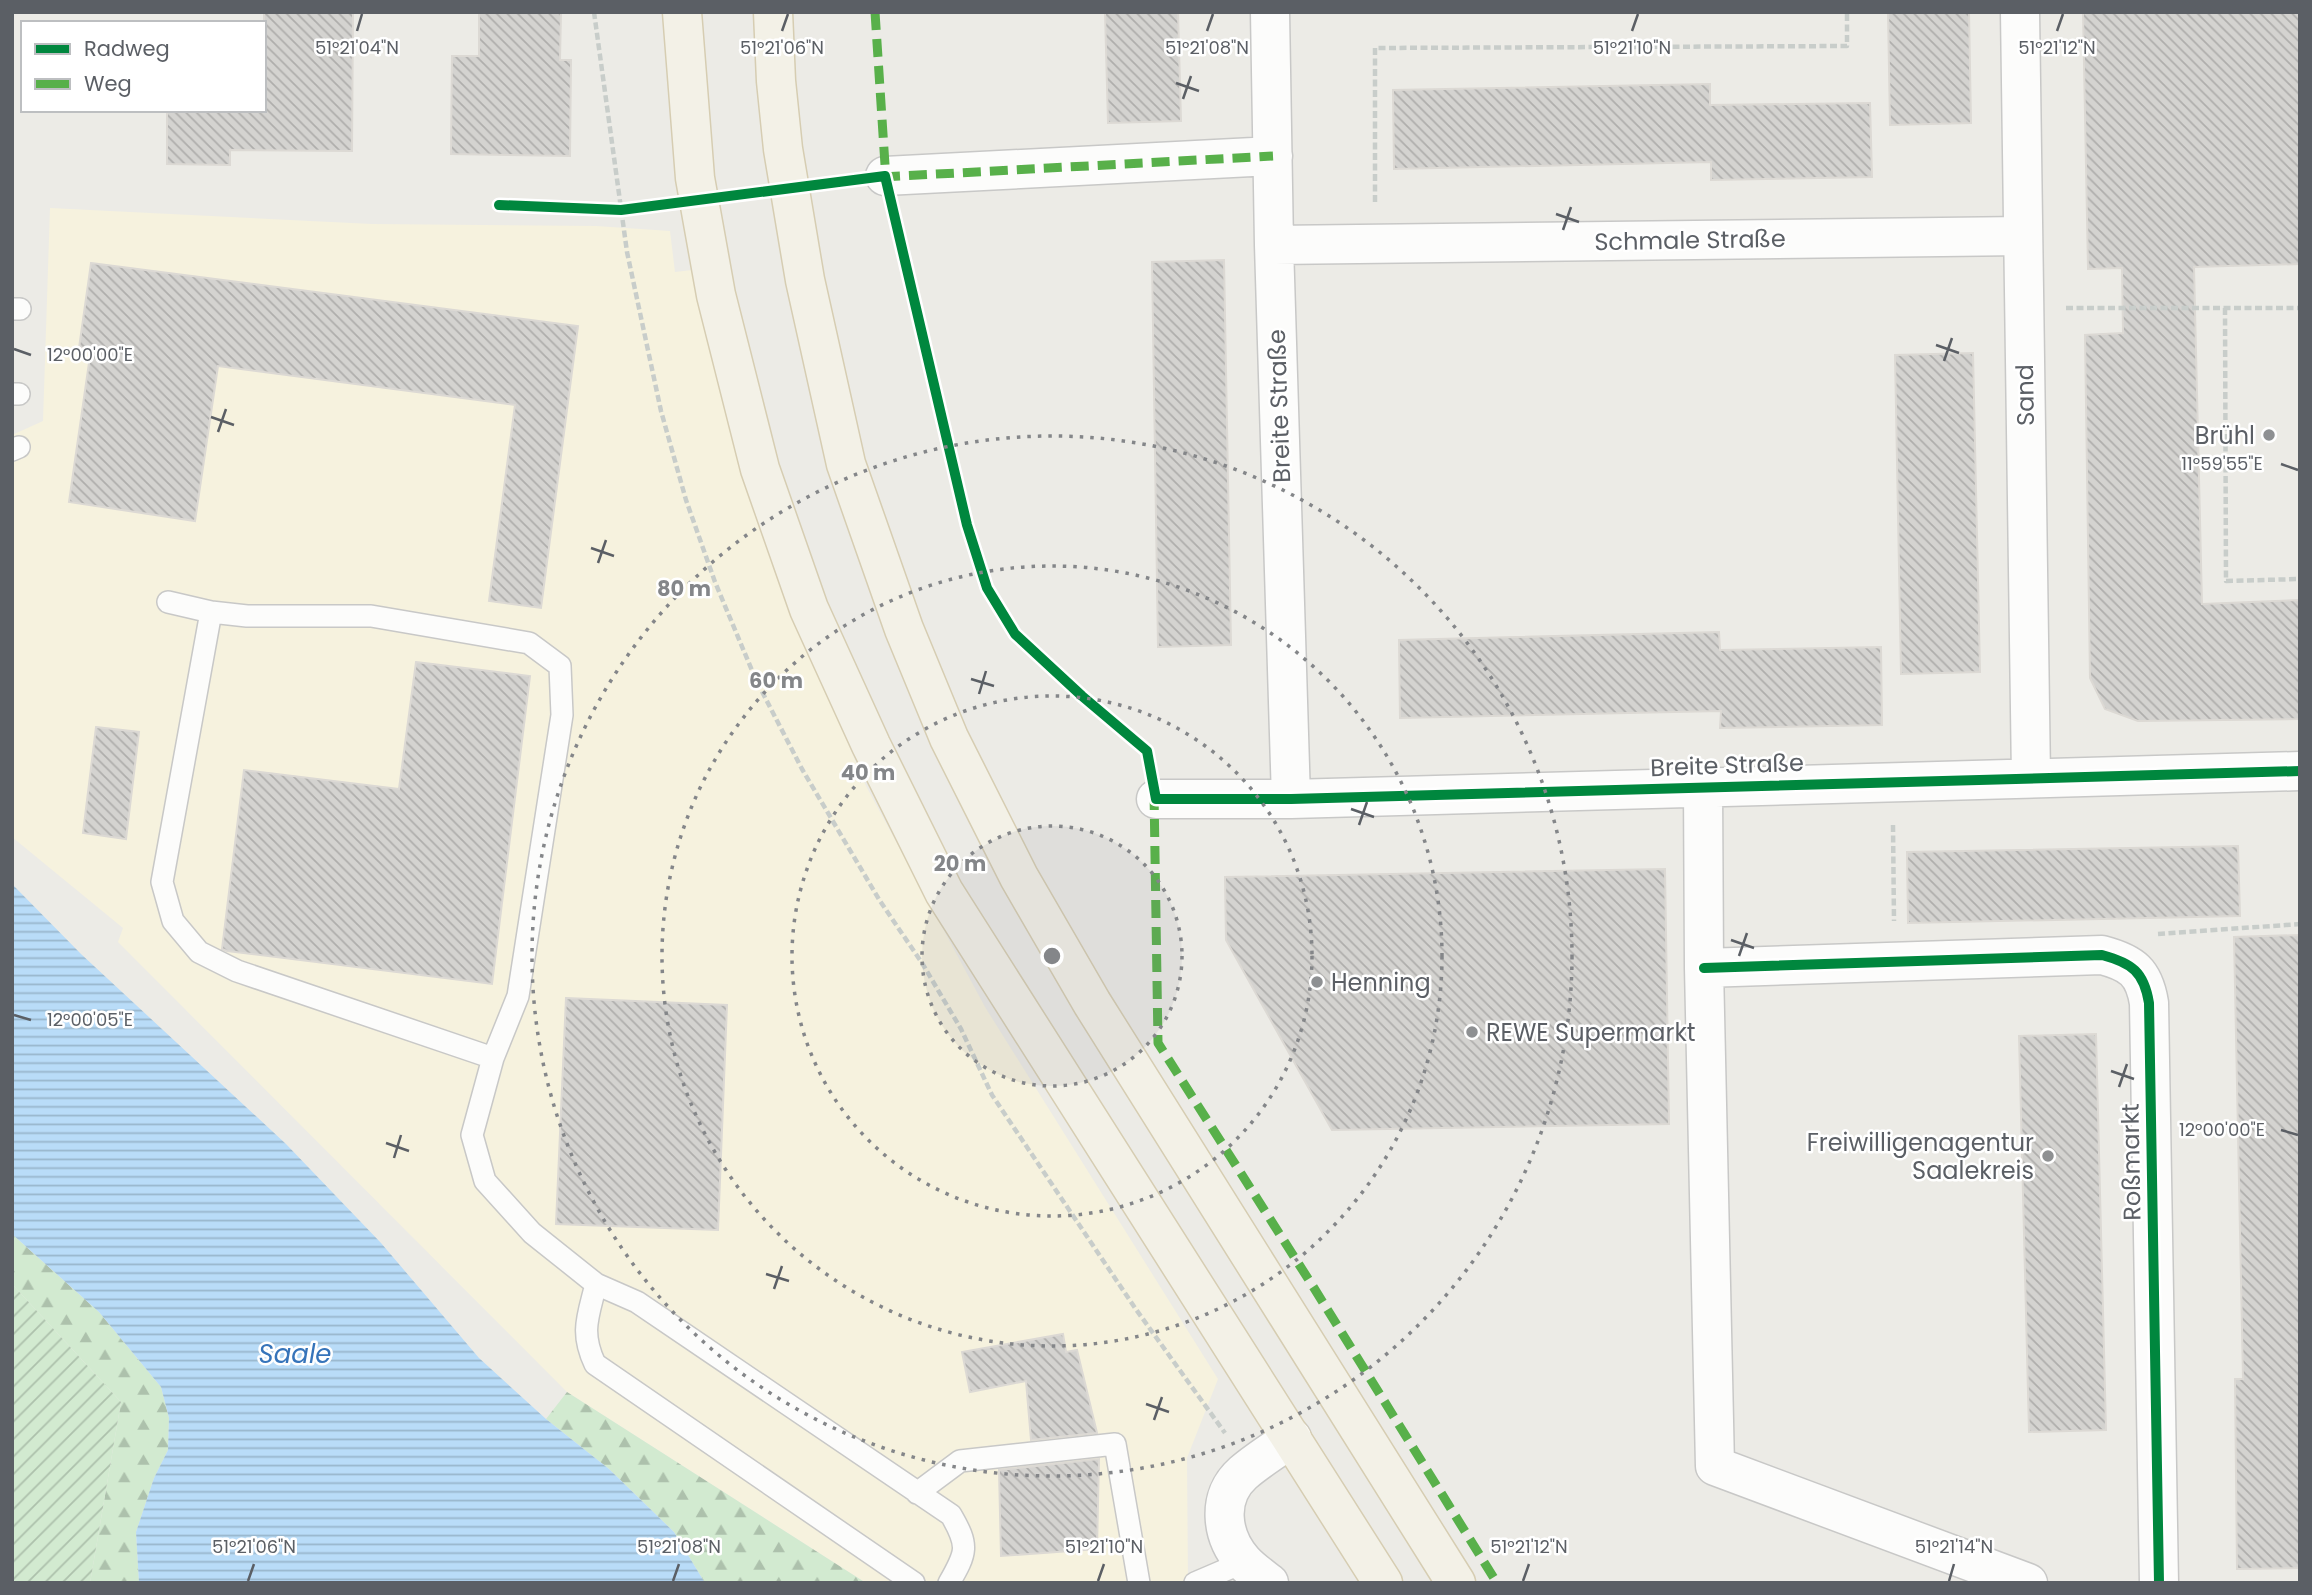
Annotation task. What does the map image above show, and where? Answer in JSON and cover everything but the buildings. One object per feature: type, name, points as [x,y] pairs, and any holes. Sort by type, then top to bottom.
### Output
[{"type":"main road","points":[[682,12],[695,178],[716,295],[760,469],[809,609],[871,745],[944,892],[1383,1583]]},
{"type":"main road","points":[[773,12],[783,149],[805,280],[846,464],[904,629],[949,738],[1018,877],[1092,1003],[1457,1583]]},
{"type":"street","name":"Breite Straße","points":[[1270,12],[1274,245],[1291,799]]},
{"type":"street","name":"Sand","points":[[2020,12],[2031,778]]},
{"type":"street","points":[[885,176],[1273,156]]},
{"type":"street","name":"Schmale Straße","points":[[1274,245],[2023,236]]},
{"type":"street","name":"Breite Straße","points":[[1156,799],[1291,799],[2300,771]]},
{"type":"street","points":[[1703,787],[1704,968],[1715,1466],[2028,1583]]},
{"type":"street","points":[[1704,968],[2102,955],[2121,960]]},
{"type":"street","name":"Roßmarkt","points":[[2121,960],[2137,971],[2146,985],[2149,1003],[2158,1583]]},
{"type":"street","points":[[1256,1572],[1233,1546],[1225,1526],[1224,1505],[1230,1487],[1243,1473],[1292,1438]]},
{"type":"lane","points":[[168,602],[211,612],[247,616],[372,616],[529,643],[560,666],[562,715],[518,996],[493,1058],[472,1135],[485,1181],[532,1233],[596,1284],[637,1302],[951,1515],[964,1537],[963,1559],[950,1583]]},
{"type":"lane","points":[[211,612],[162,882],[173,921],[199,952],[237,971],[493,1058]]},
{"type":"lane","points":[[596,1284],[586,1326],[587,1348],[595,1364],[914,1583]]},
{"type":"lane","points":[[917,1493],[960,1461],[1115,1444],[1139,1583]]},
{"type":"lane","points":[[1195,1583],[1256,1572]]},
{"type":"path","points":[[594,12],[621,210]]},
{"type":"path","points":[[1375,244],[1375,48],[1847,46],[1847,12]]},
{"type":"path","points":[[2225,308],[2227,581],[2300,579]]},
{"type":"path","points":[[2024,309],[2300,308]]},
{"type":"path","points":[[1893,782],[1895,961]]},
{"type":"path","points":[[2121,960],[2158,934],[2300,924]]},
{"type":"shaded area","points":[[50,208],[372,224],[596,226],[670,231],[675,272],[692,270],[773,568],[866,786],[985,1007],[1218,1379],[1187,1458],[1188,1583],[866,1583],[567,1392],[118,942],[123,928],[12,837],[12,435],[43,421]]},
{"type":"green space","points":[[12,1234],[99,1312],[161,1387],[169,1418],[168,1450],[154,1478],[136,1532],[139,1583],[90,1583],[121,1402],[12,1284]]},
{"type":"green space","points":[[12,1284],[121,1402],[90,1583],[12,1583]]},
{"type":"green space","points":[[567,1392],[866,1583],[705,1583],[674,1532],[609,1469],[546,1419]]},
{"type":"water","name":"Saale","points":[[12,884],[81,954],[286,1144],[381,1243],[479,1358],[546,1419],[609,1469],[674,1532],[705,1583],[139,1583],[136,1532],[154,1478],[168,1450],[169,1418],[161,1387],[99,1312],[12,1234]]},
{"type":"marked path","points":[[875,12],[886,180]]},
{"type":"marked path","points":[[882,177],[1273,156]]},
{"type":"marked path","points":[[1154,792],[1158,1043],[1497,1583]]},
{"type":"cycle path","points":[[499,205],[621,210],[885,176],[967,525],[987,588],[1015,634],[1147,751],[1156,799],[1291,799],[2300,771]]},
{"type":"cycle path","points":[[1704,968],[2102,955],[2129,966],[2140,976],[2149,1003],[2159,1583]]},
{"type":"place","name":"Brühl","points":[[2269,435]]},
{"type":"place","name":"Henning","points":[[1317,982]]},
{"type":"place","name":"REWE Supermarkt","points":[[1472,1032]]},
{"type":"place","name":"Freiwilligenagentur Saalekreis","points":[[2048,1156]]}]
